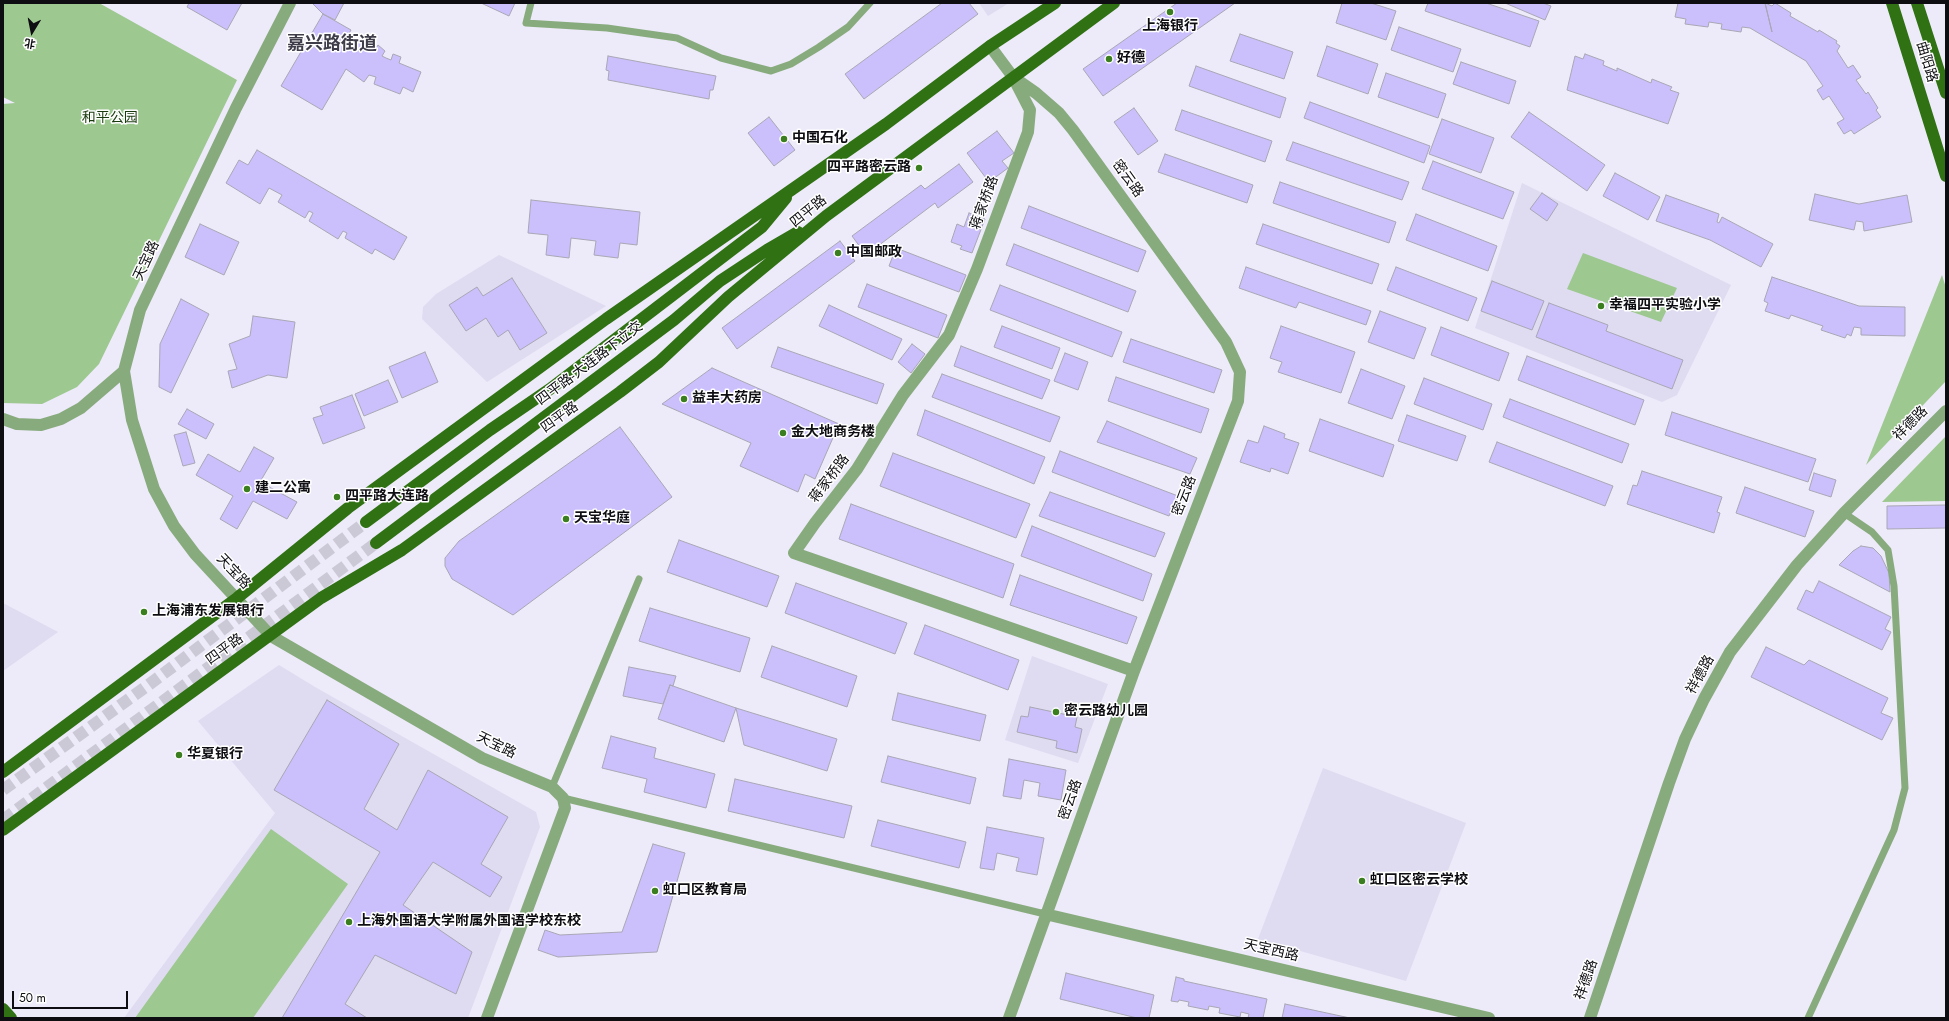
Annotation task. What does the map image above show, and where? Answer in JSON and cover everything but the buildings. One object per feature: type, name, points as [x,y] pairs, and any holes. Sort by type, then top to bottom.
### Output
[{"type":"main road","name":"四平路","points":[[3,772],[237,598],[348,508],[606,319],[886,124],[990,46],[1055,3]]},
{"type":"main road","name":"四平路","points":[[3,830],[271,636],[321,598],[402,550],[620,392],[659,362],[728,297],[826,216],[1114,3]]},
{"type":"main road","name":"曲阳路","points":[[1892,3],[1946,176]]},
{"type":"main road","name":"曲阳路","points":[[1917,3],[1946,93]]},
{"type":"main road","name":"四平路-大连路下立交","points":[[366,522],[490,430],[550,389],[762,227],[792,189]]},
{"type":"main road","name":"四平路-大连路下立交","points":[[376,544],[674,320],[720,281],[767,250],[826,216]]},
{"type":"main road","points":[[3,1010],[11,1018]]},
{"type":"street","name":"天宝路","points":[[290,3],[236,108],[140,310],[124,371],[132,420],[154,489],[174,526],[195,554],[271,636],[482,758],[552,787],[563,798]]},
{"type":"street","name":"密云路","points":[[990,46],[1013,77],[1036,93],[1053,108],[1073,130],[1226,342],[1240,372],[1238,400],[1134,671],[1009,1018]]},
{"type":"street","name":"蒋家桥路","points":[[1013,77],[1030,110],[1028,132],[977,269],[949,335],[903,395],[857,469],[815,523],[794,554],[1134,671]]},
{"type":"street","points":[[3,419],[16,424],[41,425],[61,419],[81,408],[124,371]]},
{"type":"street","name":"祥德路","points":[[1590,1018],[1685,739],[1704,699],[1730,652],[1763,607],[1797,565],[1844,513],[1946,410]]},
{"type":"street","points":[[486,1018],[565,808],[563,798]]},
{"type":"street","name":"天宝西路","points":[[1046,914],[1489,1018]]},
{"type":"lane","points":[[531,3],[526,22],[607,28],[677,38],[721,58],[771,71],[791,64],[819,47],[848,27],[870,3]]},
{"type":"lane","points":[[1808,1018],[1894,830],[1905,788],[1894,586],[1888,550],[1872,532],[1844,513]]},
{"type":"lane","points":[[552,787],[639,579]]},
{"type":"lane","points":[[563,798],[1046,914]]},
{"type":"shaded area","points":[[979,3],[1009,3],[988,16]]},
{"type":"shaded area","name":"幸福四平实验小学","points":[[1522,183],[1731,285],[1677,395],[1662,402],[1475,328]]},
{"type":"shaded area","points":[[499,255],[606,306],[487,382],[422,319],[423,307],[436,294]]},
{"type":"shaded area","points":[[3,603],[58,632],[3,671]]},
{"type":"shaded area","name":"密云路幼儿园","points":[[1032,656],[1108,684],[1078,763],[1005,740]]},
{"type":"shaded area","name":"上海外国语大学附属外国语学校东校","points":[[279,665],[315,687],[536,812],[540,827],[468,1018],[124,1018],[275,813],[198,721]]},
{"type":"shaded area","name":"虹口区密云学校","points":[[1323,768],[1466,823],[1406,981],[1258,939]]},
{"type":"green space","name":"和平公园","points":[[3,3],[99,3],[237,80],[99,364],[77,387],[42,404],[3,403],[3,104],[15,103],[3,97]]},
{"type":"green space","points":[[1583,253],[1677,288],[1661,322],[1567,289]]},
{"type":"green space","points":[[1942,275],[1946,288],[1946,381],[1866,465]]},
{"type":"green space","points":[[1946,436],[1946,501],[1882,502]]},
{"type":"green space","points":[[271,829],[348,884],[253,1018],[135,1018]]},
{"type":"tunnel","points":[[3,790],[147,686],[366,522]]},
{"type":"tunnel","points":[[3,820],[376,543]]},
{"type":"place","name":"上海银行","points":[[1170,12]]},
{"type":"place","name":"好德","points":[[1109,59]]},
{"type":"place","name":"中国石化","points":[[784,139]]},
{"type":"place","name":"四平路密云路","points":[[919,168]]},
{"type":"place","name":"中国邮政","points":[[838,253]]},
{"type":"place","name":"幸福四平实验小学","points":[[1601,306]]},
{"type":"place","name":"益丰大药房","points":[[684,399]]},
{"type":"place","name":"金大地商务楼","points":[[783,433]]},
{"type":"place","name":"建二公寓","points":[[247,489]]},
{"type":"place","name":"四平路大连路","points":[[337,497]]},
{"type":"place","name":"天宝华庭","points":[[566,519]]},
{"type":"place","name":"上海浦东发展银行","points":[[144,612]]},
{"type":"place","name":"密云路幼儿园","points":[[1056,712]]},
{"type":"place","name":"华夏银行","points":[[179,755]]},
{"type":"place","name":"虹口区密云学校","points":[[1362,881]]},
{"type":"place","name":"虹口区教育局","points":[[655,891]]},
{"type":"place","name":"上海外国语大学附属外国语学校东校","points":[[349,922]]},
{"type":"district","name":"嘉兴路街道","points":[[332,45]]}]
